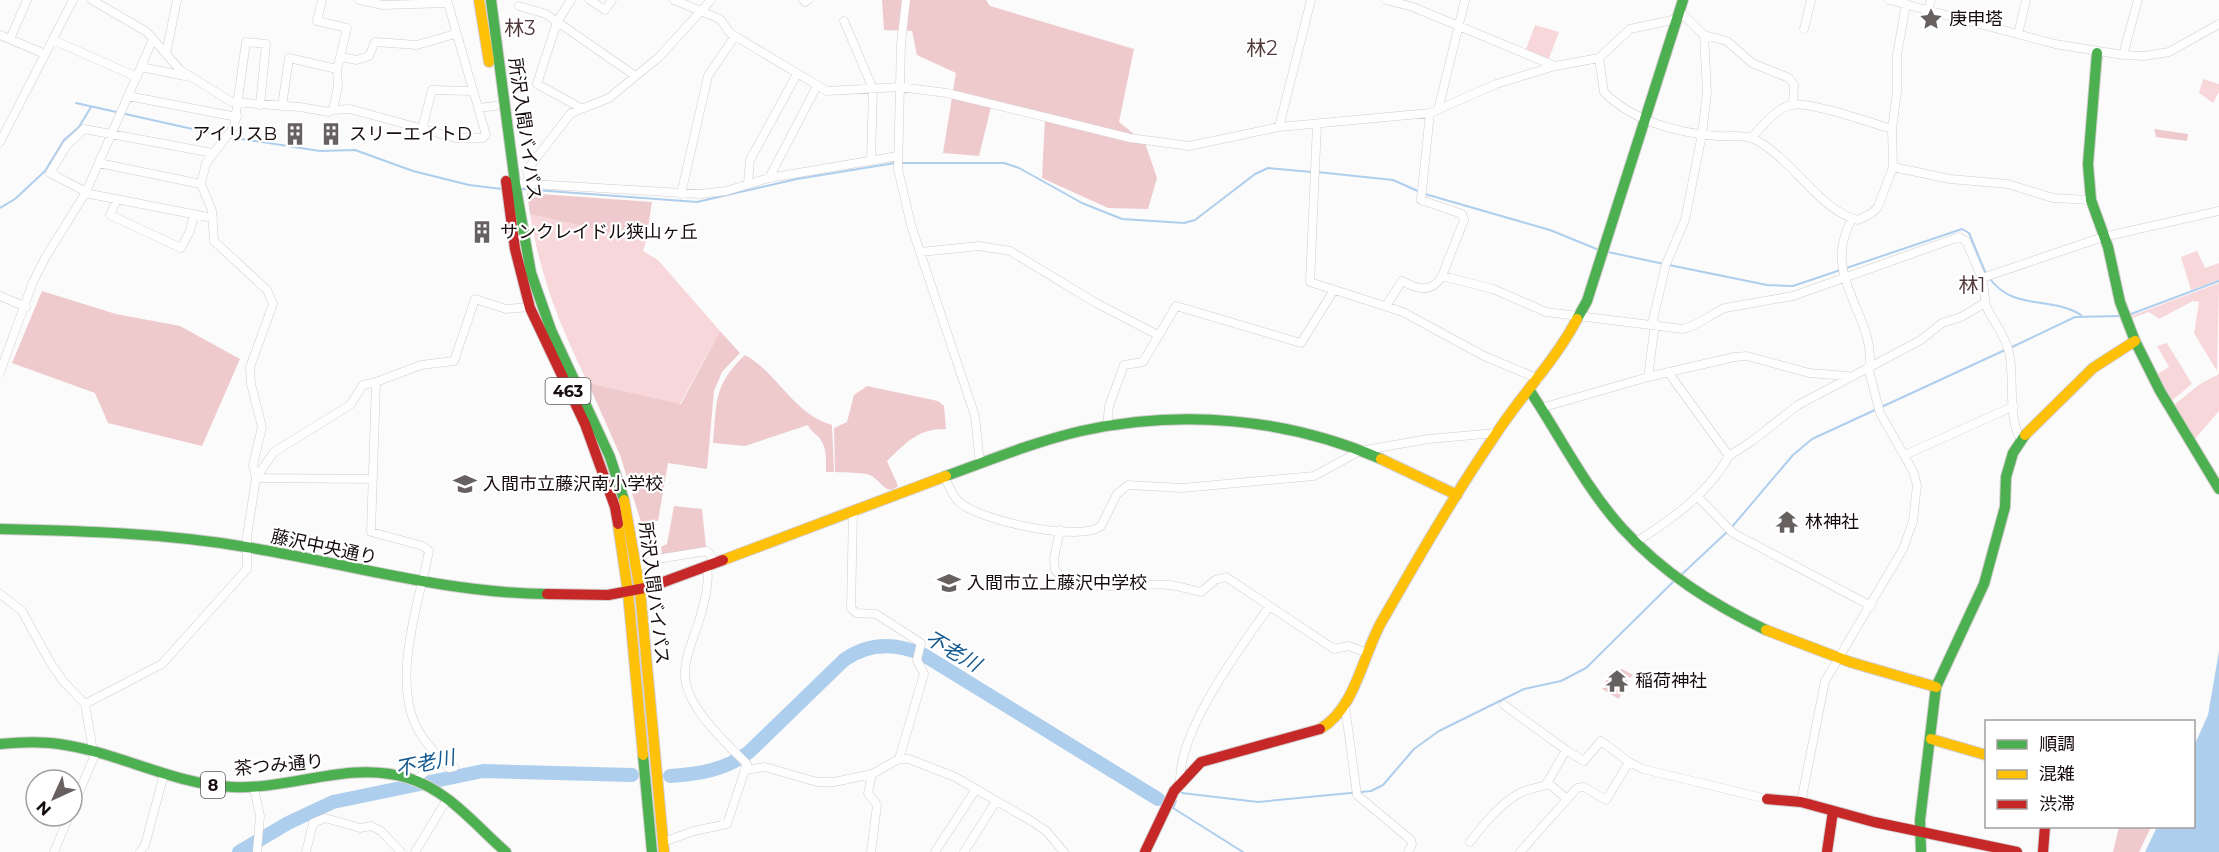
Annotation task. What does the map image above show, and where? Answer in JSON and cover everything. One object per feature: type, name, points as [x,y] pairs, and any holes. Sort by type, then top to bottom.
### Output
[{"type":"main road","name":"所沢入間バイパス","points":[[479,0],[495,106],[531,273],[541,304],[618,475],[637,567],[650,760],[646,787],[651,852]]},
{"type":"main road","name":"所沢入間バイパス","points":[[491,0],[512,186],[515,249],[530,308],[585,424],[607,479],[620,536],[650,760],[658,785],[664,847]]},
{"type":"main road","points":[[1145,852],[1180,780],[1202,762],[1321,729],[1340,715],[1346,706],[1367,653],[1396,596],[1496,433],[1539,379],[1579,318],[1593,288],[1680,10]]},
{"type":"main road","points":[[2097,52],[2088,164],[2091,200],[2120,302],[2135,341],[2160,391],[2219,489]]},
{"type":"main road","points":[[1921,852],[1932,707],[1936,687],[1984,584],[2005,507],[2008,467],[2021,440],[2093,368],[2135,341]]},
{"type":"main road","points":[[1530,391],[1610,511],[1636,542],[1677,579],[1743,618],[1792,642],[1838,660],[1936,687]]},
{"type":"main road","name":"藤沢中央通り","points":[[0,529],[155,534],[248,547],[422,583],[526,594],[585,595],[628,592],[712,565],[1019,449],[1107,427],[1179,420],[1227,421],[1284,428],[1360,451],[1457,495]]},
{"type":"main road","name":"茶つみ通り","points":[[0,744],[37,739],[94,751],[164,774],[215,786],[254,788],[360,773],[388,774],[416,780],[446,801],[500,850]]},
{"type":"main road","points":[[1931,739],[1985,755]]},
{"type":"main road","points":[[1767,800],[1801,802],[1874,822],[2018,852]]},
{"type":"main road","points":[[1827,852],[1833,811]]},
{"type":"main road","points":[[2043,852],[2045,828]]},
{"type":"street","points":[[10,39],[27,0]]},
{"type":"street","points":[[0,142],[73,0]]},
{"type":"street","points":[[92,0],[147,32],[180,70],[239,104],[282,106],[329,112],[350,109],[456,138],[483,138],[486,135],[455,34],[448,2],[383,5],[359,0]]},
{"type":"street","points":[[166,54],[177,0]]},
{"type":"street","points":[[322,0],[317,21],[347,28],[337,69],[338,86],[333,110]]},
{"type":"street","points":[[571,0],[557,22],[537,84],[579,107]]},
{"type":"street","points":[[590,0],[605,10],[612,0]]},
{"type":"street","points":[[674,0],[720,19],[735,36],[817,86],[834,92],[900,87],[947,93],[1130,138],[1189,146],[1279,127],[1434,112],[1496,84],[1555,66],[1599,58],[1630,29],[1680,10],[1704,35],[1727,41],[1752,63],[1789,78],[1794,85],[1793,105]]},
{"type":"street","points":[[529,184],[527,170],[562,120],[579,107],[609,98],[634,75],[659,57],[711,0]]},
{"type":"street","points":[[802,0],[805,2],[808,0]]},
{"type":"street","points":[[906,0],[900,87],[898,169],[911,225],[975,416],[980,464]]},
{"type":"street","points":[[1279,127],[1311,0]]},
{"type":"street","points":[[1386,0],[1413,7],[1555,66]]},
{"type":"street","points":[[1386,306],[1402,281],[1412,286],[1428,289],[1437,284],[1464,220],[1462,214],[1421,200],[1421,189],[1434,112],[1465,0]]},
{"type":"street","points":[[1804,29],[1811,0]]},
{"type":"street","points":[[1890,0],[2018,34],[2097,52],[2123,55],[2144,56],[2169,52],[2219,24]]},
{"type":"street","points":[[1928,10],[1931,0]]},
{"type":"street","points":[[2018,34],[2026,0]]},
{"type":"street","points":[[2123,55],[2138,0]]},
{"type":"street","points":[[1599,58],[1604,92],[1645,121],[1702,134],[1750,138],[1789,163],[1820,197],[1852,219],[1864,218],[1878,207],[1893,167],[1892,129],[1897,92],[1897,55],[1906,4]]},
{"type":"street","points":[[519,6],[546,14],[634,75]]},
{"type":"street","points":[[844,21],[873,89],[870,159]]},
{"type":"street","points":[[340,57],[365,59],[369,56],[375,42],[417,45],[455,34]]},
{"type":"street","points":[[0,35],[45,54]]},
{"type":"street","points":[[1648,377],[1653,324],[1666,264],[1684,220],[1702,134],[1707,92],[1704,35]]},
{"type":"street","points":[[681,194],[708,76],[735,36]]},
{"type":"street","points":[[0,372],[11,337],[26,307],[45,258],[86,192],[153,39]]},
{"type":"street","points":[[53,40],[136,77]]},
{"type":"street","points":[[85,704],[142,675],[171,656],[244,574],[249,561],[248,547],[256,478],[254,465],[262,433],[262,419],[251,384],[250,367],[273,304],[267,290],[217,245],[212,232],[213,218],[201,184],[206,163],[234,127],[246,42],[266,44],[260,105]]},
{"type":"street","points":[[282,106],[289,58],[337,69]]},
{"type":"street","points":[[141,67],[192,78]]},
{"type":"street","points":[[748,183],[750,160],[797,74]]},
{"type":"street","points":[[769,178],[817,86]]},
{"type":"street","points":[[422,129],[432,90],[472,91]]},
{"type":"street","points":[[128,96],[237,117]]},
{"type":"street","points":[[1750,138],[1780,110],[1793,105],[1824,110],[1892,129]]},
{"type":"street","points":[[478,108],[495,106]]},
{"type":"street","points":[[1317,125],[1310,282],[1403,312],[1484,356],[1539,379]]},
{"type":"street","points":[[213,153],[84,129],[67,145],[50,173],[86,192],[213,218]]},
{"type":"street","points":[[512,186],[529,184],[681,194],[726,191],[769,178],[898,156]]},
{"type":"street","points":[[99,163],[201,184]]},
{"type":"street","points":[[1893,167],[1950,179],[2008,184],[2053,198],[2091,200]]},
{"type":"street","points":[[117,199],[110,215],[181,248],[195,215]]},
{"type":"street","points":[[1982,278],[2103,237],[2218,213]]},
{"type":"street","points":[[1801,802],[1822,690],[1903,549],[1914,521],[1917,485],[1905,455],[1880,412],[1869,366],[1870,342],[1857,315],[1842,265],[1842,242],[1852,219]]},
{"type":"street","points":[[1442,276],[1493,289],[1546,312],[1579,318],[1653,324],[1683,329],[1701,324],[1715,312],[1725,308],[1777,300],[1959,237],[1966,241],[1986,291],[1985,303],[2007,345],[2014,378],[2014,429],[2021,440]]},
{"type":"street","points":[[921,252],[979,246],[1010,251],[1096,303],[1158,335]]},
{"type":"street","points":[[1107,427],[1109,406],[1125,365],[1143,362],[1176,306],[1301,343],[1334,290]]},
{"type":"street","points":[[0,296],[26,307]]},
{"type":"street","points":[[256,478],[274,452],[350,405],[363,385],[421,365],[454,361],[475,299],[506,309],[530,308],[541,304]]},
{"type":"street","points":[[1636,542],[1697,496],[1718,476],[1729,456],[1752,441],[1781,416],[1849,376],[1921,339],[1942,323],[1961,317],[1985,303]]},
{"type":"street","points":[[1541,408],[1648,377],[1747,356],[1809,373],[1849,376]]},
{"type":"street","points":[[1668,372],[1729,456]]},
{"type":"street","points":[[376,382],[371,532],[423,546],[429,551],[408,639],[410,705],[414,723],[424,740],[449,768],[454,768]]},
{"type":"street","points":[[1905,455],[2014,406]]},
{"type":"street","points":[[945,478],[961,503],[1013,525],[1060,530],[1096,530],[1104,521],[1117,495],[1128,484],[1182,488],[1314,476],[1360,451],[1428,439],[1496,433]]},
{"type":"street","points":[[256,478],[371,479]]},
{"type":"street","points":[[1697,496],[1732,533],[1871,606]]},
{"type":"street","points":[[853,512],[851,608],[856,612],[876,614],[921,643],[917,660],[924,674],[899,759]]},
{"type":"street","points":[[1060,530],[1054,558],[1055,570],[1070,582],[1135,587],[1169,585],[1201,592],[1215,580],[1226,577],[1334,648],[1349,646],[1367,653]]},
{"type":"street","points":[[637,567],[657,559],[707,551],[712,565],[684,672],[696,707],[746,767]]},
{"type":"street","points":[[0,594],[22,611],[50,662],[63,681],[85,704],[94,757],[84,781]]},
{"type":"street","points":[[1180,780],[1180,764],[1206,705],[1269,607]]},
{"type":"street","points":[[1504,705],[1584,762],[1601,741],[1643,770],[1767,800]]},
{"type":"street","points":[[1346,706],[1357,792],[1411,840],[1413,845],[1408,852]]},
{"type":"street","points":[[1470,842],[1486,821],[1512,798],[1547,782],[1566,750]]},
{"type":"street","points":[[416,780],[440,758]]},
{"type":"street","points":[[746,767],[765,768],[817,782],[853,780],[872,774],[899,759],[922,762],[976,789],[995,803],[1046,831],[1064,852]]},
{"type":"street","points":[[1520,852],[1577,788],[1584,787],[1606,800],[1629,762]]},
{"type":"street","points":[[664,847],[694,831],[727,824],[746,767]]},
{"type":"street","points":[[140,852],[145,845],[164,774]]},
{"type":"street","points":[[871,852],[878,805],[868,793],[872,774]]},
{"type":"street","points":[[1547,782],[1567,799]]},
{"type":"street","points":[[254,788],[260,831],[258,849]]},
{"type":"street","points":[[934,852],[976,789]]},
{"type":"street","points":[[415,852],[446,801]]},
{"type":"street","points":[[964,852],[995,803]]},
{"type":"street","points":[[306,852],[313,824],[325,818],[360,828],[371,826],[381,831],[401,852]]},
{"type":"street","points":[[54,852],[64,828]]},
{"type":"shaded area","points":[[882,0],[986,0],[990,6],[1134,49],[1119,122],[1145,143],[1157,178],[1148,209],[1108,208],[1042,178],[1045,118],[992,103],[979,156],[943,153],[956,73],[917,55],[912,31],[884,30]]},
{"type":"shaded area","points":[[1535,25],[1559,32],[1548,61],[1525,52]]},
{"type":"shaded area","points":[[2203,79],[2219,84],[2219,92],[2213,103],[2199,93]]},
{"type":"shaded area","points":[[2154,129],[2188,134],[2187,141],[2156,137]]},
{"type":"shaded area","points":[[527,193],[652,202],[646,241],[530,214]]},
{"type":"shaded area","points":[[530,214],[646,241],[643,251],[658,260],[720,331],[680,404],[588,383],[552,301],[534,238]]},
{"type":"shaded area","points":[[2197,251],[2205,268],[2219,263],[2219,280],[2191,290],[2181,257]]},
{"type":"shaded area","points":[[2219,283],[2217,371],[2194,333],[2199,302],[2193,301],[2159,319],[2149,312],[2132,318],[2131,316]]},
{"type":"shaded area","points":[[42,291],[116,314],[180,326],[240,359],[202,446],[108,423],[95,393],[12,363]]},
{"type":"shaded area","points":[[720,331],[740,353],[722,372],[714,391],[707,469],[668,463],[658,521],[641,522],[620,455],[588,383],[681,404]]},
{"type":"shaded area","points":[[2167,343],[2192,384],[2171,401],[2156,375],[2169,367],[2157,346]]},
{"type":"shaded area","points":[[745,355],[767,372],[807,412],[818,420],[832,425],[834,472],[826,472],[823,444],[808,425],[745,446],[713,443],[718,395],[727,376]]},
{"type":"shaded area","points":[[2219,374],[2219,411],[2194,440],[2174,405],[2200,384]]},
{"type":"shaded area","points":[[867,386],[938,401],[944,406],[946,429],[920,434],[887,461],[898,486],[890,490],[870,475],[835,472],[834,428],[847,422],[854,395]]},
{"type":"shaded area","points":[[674,506],[702,509],[706,547],[704,550],[662,554],[661,547],[667,544]]},
{"type":"shaded area","points":[[1622,669],[1633,675],[1625,683],[1619,699],[1602,689],[1610,672]]},
{"type":"shaded area","points":[[2119,828],[2151,828],[2139,852],[2113,852]]},
{"type":"water","points":[[2219,651],[2219,852],[2145,852],[2157,828],[2195,828],[2195,744],[2208,715]]},
{"type":"waterway","points":[[76,103],[224,136]]},
{"type":"waterway","points":[[0,208],[15,199],[45,171],[64,140],[79,127],[91,107]]},
{"type":"waterway","points":[[229,137],[320,151],[355,150],[413,171],[469,185],[502,189]]},
{"type":"waterway","points":[[522,189],[697,202],[797,179],[895,163]]},
{"type":"waterway","points":[[901,163],[1004,163],[1019,168],[1082,203],[1122,219],[1184,223],[1195,220],[1255,174],[1268,168],[1312,172]]},
{"type":"waterway","points":[[1317,172],[1393,180],[1420,192]]},
{"type":"waterway","points":[[1425,194],[1550,230],[1599,250]]},
{"type":"waterway","points":[[1669,265],[1767,285],[1793,286],[1962,229],[1969,233],[1986,274]]},
{"type":"waterway","points":[[1608,252],[1664,264]]},
{"type":"waterway","points":[[1990,279],[2010,295],[2069,309],[2081,315]]},
{"type":"waterway","points":[[2131,314],[2219,281]]},
{"type":"waterway","points":[[2010,348],[2075,317],[2120,316]]},
{"type":"waterway","points":[[1731,528],[1793,455],[1812,439],[2005,350]]},
{"type":"waterway","points":[[1681,575],[1727,532]]},
{"type":"waterway","points":[[1182,793],[1258,802],[1371,791],[1383,785],[1414,749],[1439,731],[1524,689],[1561,681],[1586,668],[1674,581]]},
{"type":"waterway","name":"不老川","points":[[670,776],[712,770],[740,758],[749,752],[844,660],[863,650],[883,646],[904,648],[924,655],[1158,799]]},
{"type":"waterway","name":"不老川","points":[[239,852],[288,823],[333,802],[483,771],[632,775]]},
{"type":"waterway","name":"不老川","points":[[1176,801],[1173,808],[1243,852]]},
{"type":"traffic: fast","points":[[491,0],[515,183],[531,273],[551,330],[610,457],[624,500]]},
{"type":"traffic: fast","points":[[1577,319],[1587,301],[1683,0]]},
{"type":"traffic: fast","points":[[2097,53],[2088,164],[2091,200],[2108,247],[2120,302],[2135,341],[2160,391],[2219,489]]},
{"type":"traffic: fast","points":[[1530,391],[1596,496],[1622,528],[1654,559],[1689,586],[1766,630]]},
{"type":"traffic: fast","points":[[946,476],[1064,435],[1119,424],[1157,420],[1195,419],[1271,426],[1309,434],[1381,459]]},
{"type":"traffic: fast","points":[[1921,852],[1920,820],[1936,687],[1984,584],[2005,507],[2006,477],[2013,453],[2025,435]]},
{"type":"traffic: fast","points":[[0,529],[93,532],[215,542],[433,583],[547,594]]},
{"type":"traffic: fast","points":[[0,744],[44,742],[81,748],[188,780],[232,787],[254,787],[342,774],[386,773],[408,778],[436,791],[461,810],[506,852]]},
{"type":"traffic: fast","points":[[643,755],[652,852]]},
{"type":"traffic: slow","points":[[479,0],[489,62]]},
{"type":"traffic: slow","points":[[1320,729],[1332,720],[1350,695],[1382,621],[1466,480],[1506,419],[1559,349],[1577,319]]},
{"type":"traffic: slow","points":[[2025,435],[2093,368],[2135,341]]},
{"type":"traffic: slow","points":[[1381,459],[1457,495]]},
{"type":"traffic: slow","points":[[723,560],[946,476]]},
{"type":"traffic: slow","points":[[624,500],[640,590],[664,852]]},
{"type":"traffic: slow","points":[[618,524],[628,592],[643,755]]},
{"type":"traffic: slow","points":[[1766,630],[1850,662],[1936,687]]},
{"type":"traffic: slow","points":[[1931,739],[1985,755]]},
{"type":"traffic: jam","points":[[506,181],[515,249],[530,308],[585,424],[615,507],[618,524]]},
{"type":"traffic: jam","points":[[547,594],[608,595],[650,587],[723,560]]},
{"type":"traffic: jam","points":[[1145,852],[1174,791],[1201,762],[1320,729]]},
{"type":"traffic: jam","points":[[1767,799],[1801,802],[1874,822],[2017,852]]},
{"type":"traffic: jam","points":[[1827,852],[1833,811]]},
{"type":"traffic: jam","points":[[2043,852],[2045,828]]},
{"type":"place","name":"庚申塔","points":[[1931,19]]},
{"type":"place","name":"アイリスB","points":[[295,134]]},
{"type":"place","name":"スリーエイトD","points":[[331,134]]},
{"type":"place","name":"サンクレイドル狭山ヶ丘","points":[[482,232]]},
{"type":"place","name":"入間市立藤沢南小学校","points":[[465,484]]},
{"type":"place","name":"林神社","points":[[1787,522]]},
{"type":"place","name":"入間市立上藤沢中学校","points":[[949,583]]},
{"type":"place","name":"稲荷神社","points":[[1617,681]]},
{"type":"district","name":"林3","points":[[520,28]]},
{"type":"district","name":"林2","points":[[1262,48]]},
{"type":"district","name":"林1","points":[[1972,285]]}]
